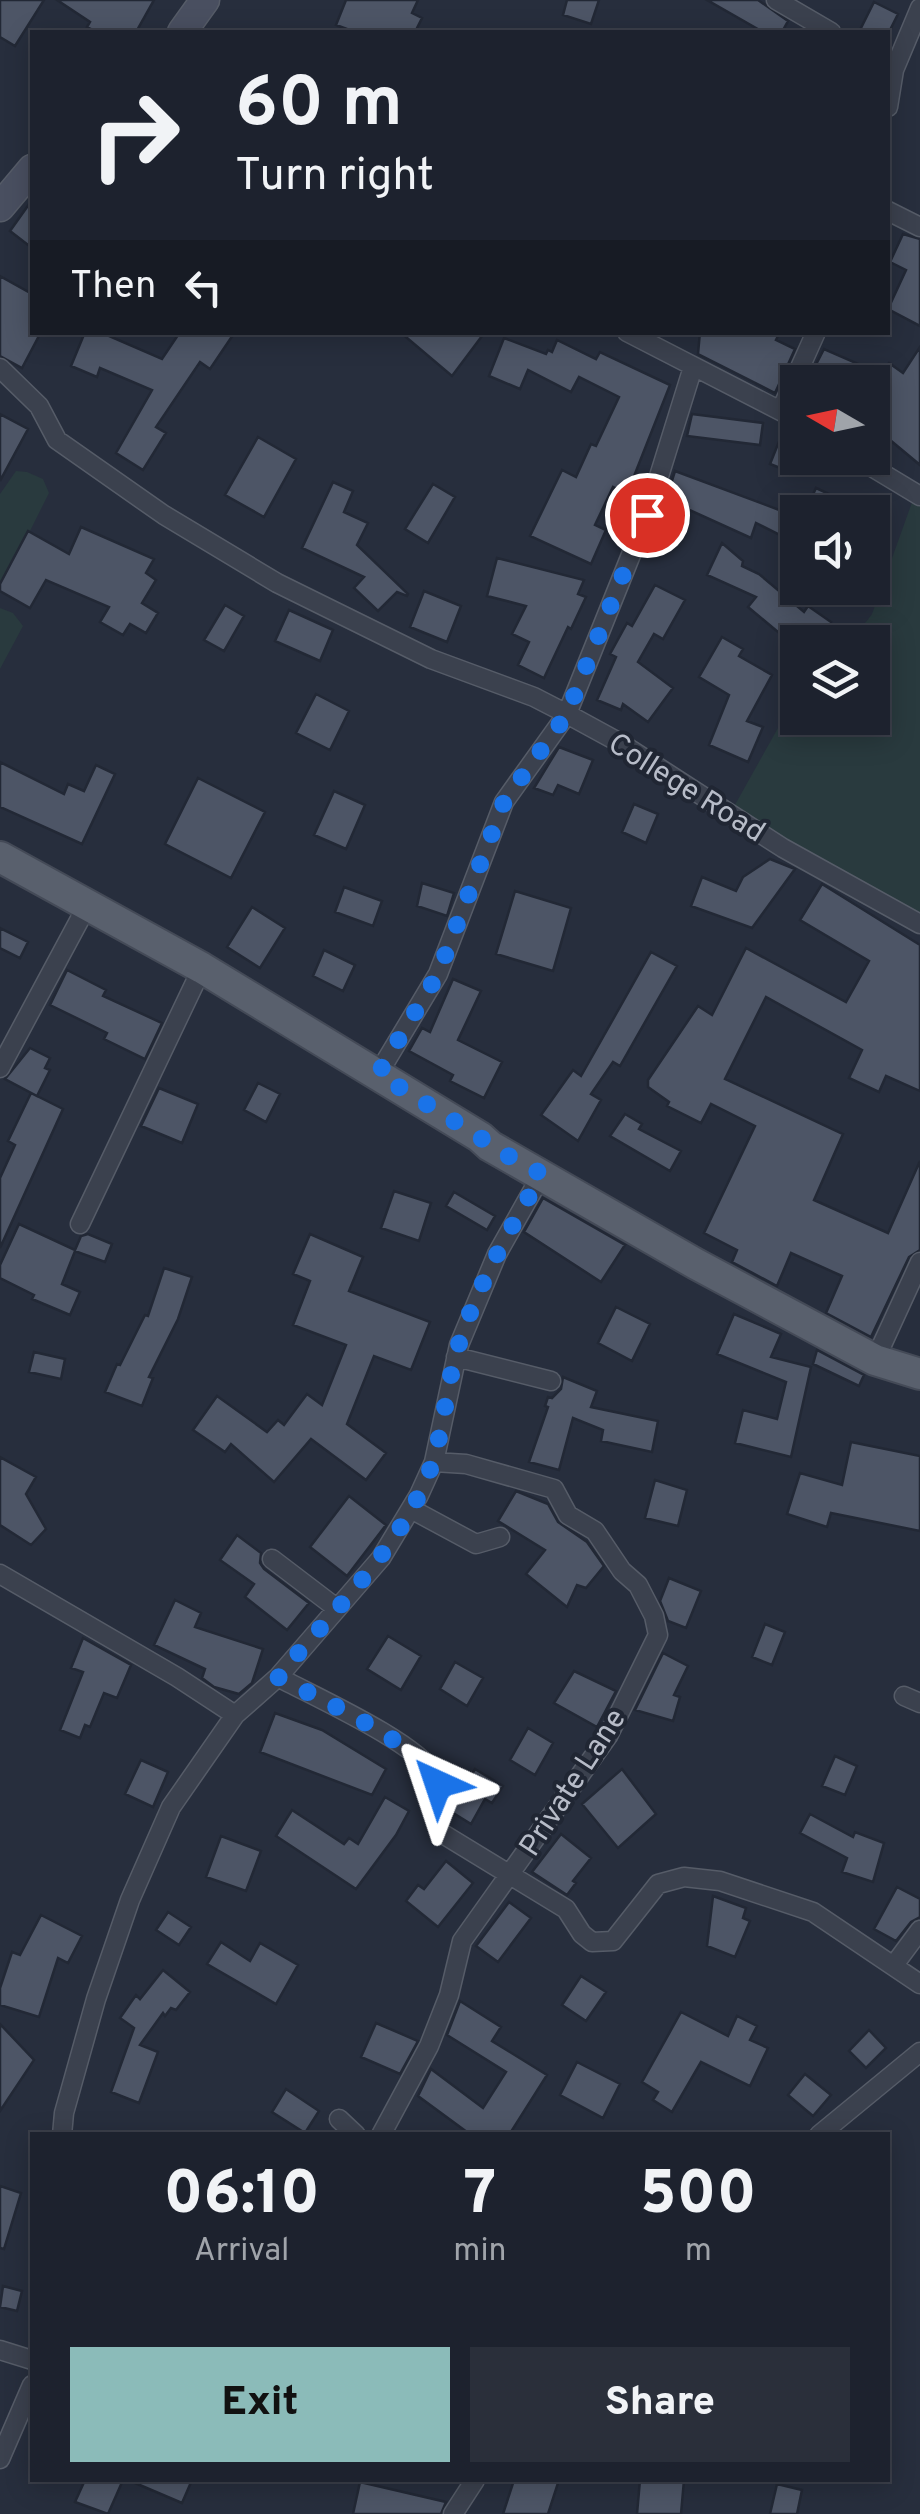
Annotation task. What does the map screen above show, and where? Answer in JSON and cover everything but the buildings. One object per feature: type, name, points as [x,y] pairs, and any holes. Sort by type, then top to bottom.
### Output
[{"type":"main road","points":[[183,30],[205,0]]},
{"type":"main road","points":[[0,207],[30,170]]},
{"type":"main road","points":[[0,857],[202,968],[490,1146],[696,1264],[875,1360],[920,1374]]},
{"type":"street","points":[[776,0],[828,30]]},
{"type":"street","points":[[891,68],[920,8]]},
{"type":"street","points":[[890,212],[920,227]]},
{"type":"street","points":[[632,335],[780,410]]},
{"type":"street","points":[[806,365],[815,335]]},
{"type":"street","points":[[378,1074],[438,974],[504,802],[567,714],[647,515],[693,367]]},
{"type":"street","name":"College Road","points":[[0,368],[39,406],[57,440],[164,515],[277,583],[431,659],[534,697],[567,714],[636,752],[783,848],[920,924]]},
{"type":"street","points":[[885,475],[920,496]]},
{"type":"street","points":[[0,1068],[88,904]]},
{"type":"street","points":[[80,1224],[202,968]]},
{"type":"street","points":[[62,2132],[96,1999],[130,1900],[171,1808],[235,1715],[278,1677],[380,1558],[411,1509],[434,1462],[456,1357],[497,1254],[542,1174]]},
{"type":"street","points":[[875,1360],[920,1262]]},
{"type":"street","points":[[456,1357],[551,1381]]},
{"type":"street","name":"Private Lane","points":[[382,2132],[430,2046],[450,1995],[462,1941],[512,1876],[608,1736],[658,1635],[654,1616],[638,1585],[622,1571],[595,1530],[568,1515],[554,1490],[466,1464],[434,1462]]},
{"type":"street","points":[[411,1509],[476,1544],[500,1537]]},
{"type":"street","points":[[272,1559],[335,1607]]},
{"type":"street","points":[[0,1574],[235,1715]]},
{"type":"street","points":[[278,1677],[418,1756],[438,1784],[436,1827],[453,1842],[566,1909],[592,1942],[613,1941],[658,1884],[684,1878],[720,1881],[812,1912],[920,1984]]},
{"type":"street","points":[[894,1965],[920,1930]]},
{"type":"street","points":[[824,2132],[920,2052]]},
{"type":"street","points":[[339,2120],[353,2132]]},
{"type":"street","points":[[0,2350],[30,2359]]},
{"type":"street","points":[[0,2459],[30,2390]]},
{"type":"street","points":[[452,2514],[473,2482]]},
{"type":"shaded area","points":[[16,471],[43,479],[49,493],[0,591],[0,494]]},
{"type":"shaded area","points":[[915,494],[920,496],[920,924],[731,812],[780,724],[780,735],[890,735],[890,625],[861,625],[875,605],[890,605],[890,564]]},
{"type":"shaded area","points":[[0,608],[13,613],[23,626],[0,669]]},
{"type":"route","points":[[438,1784],[426,1764],[404,1746],[278,1677],[380,1558],[419,1495],[434,1462],[459,1345],[497,1254],[542,1174],[490,1146],[378,1074],[438,974],[504,802],[567,714],[647,515]]}]
